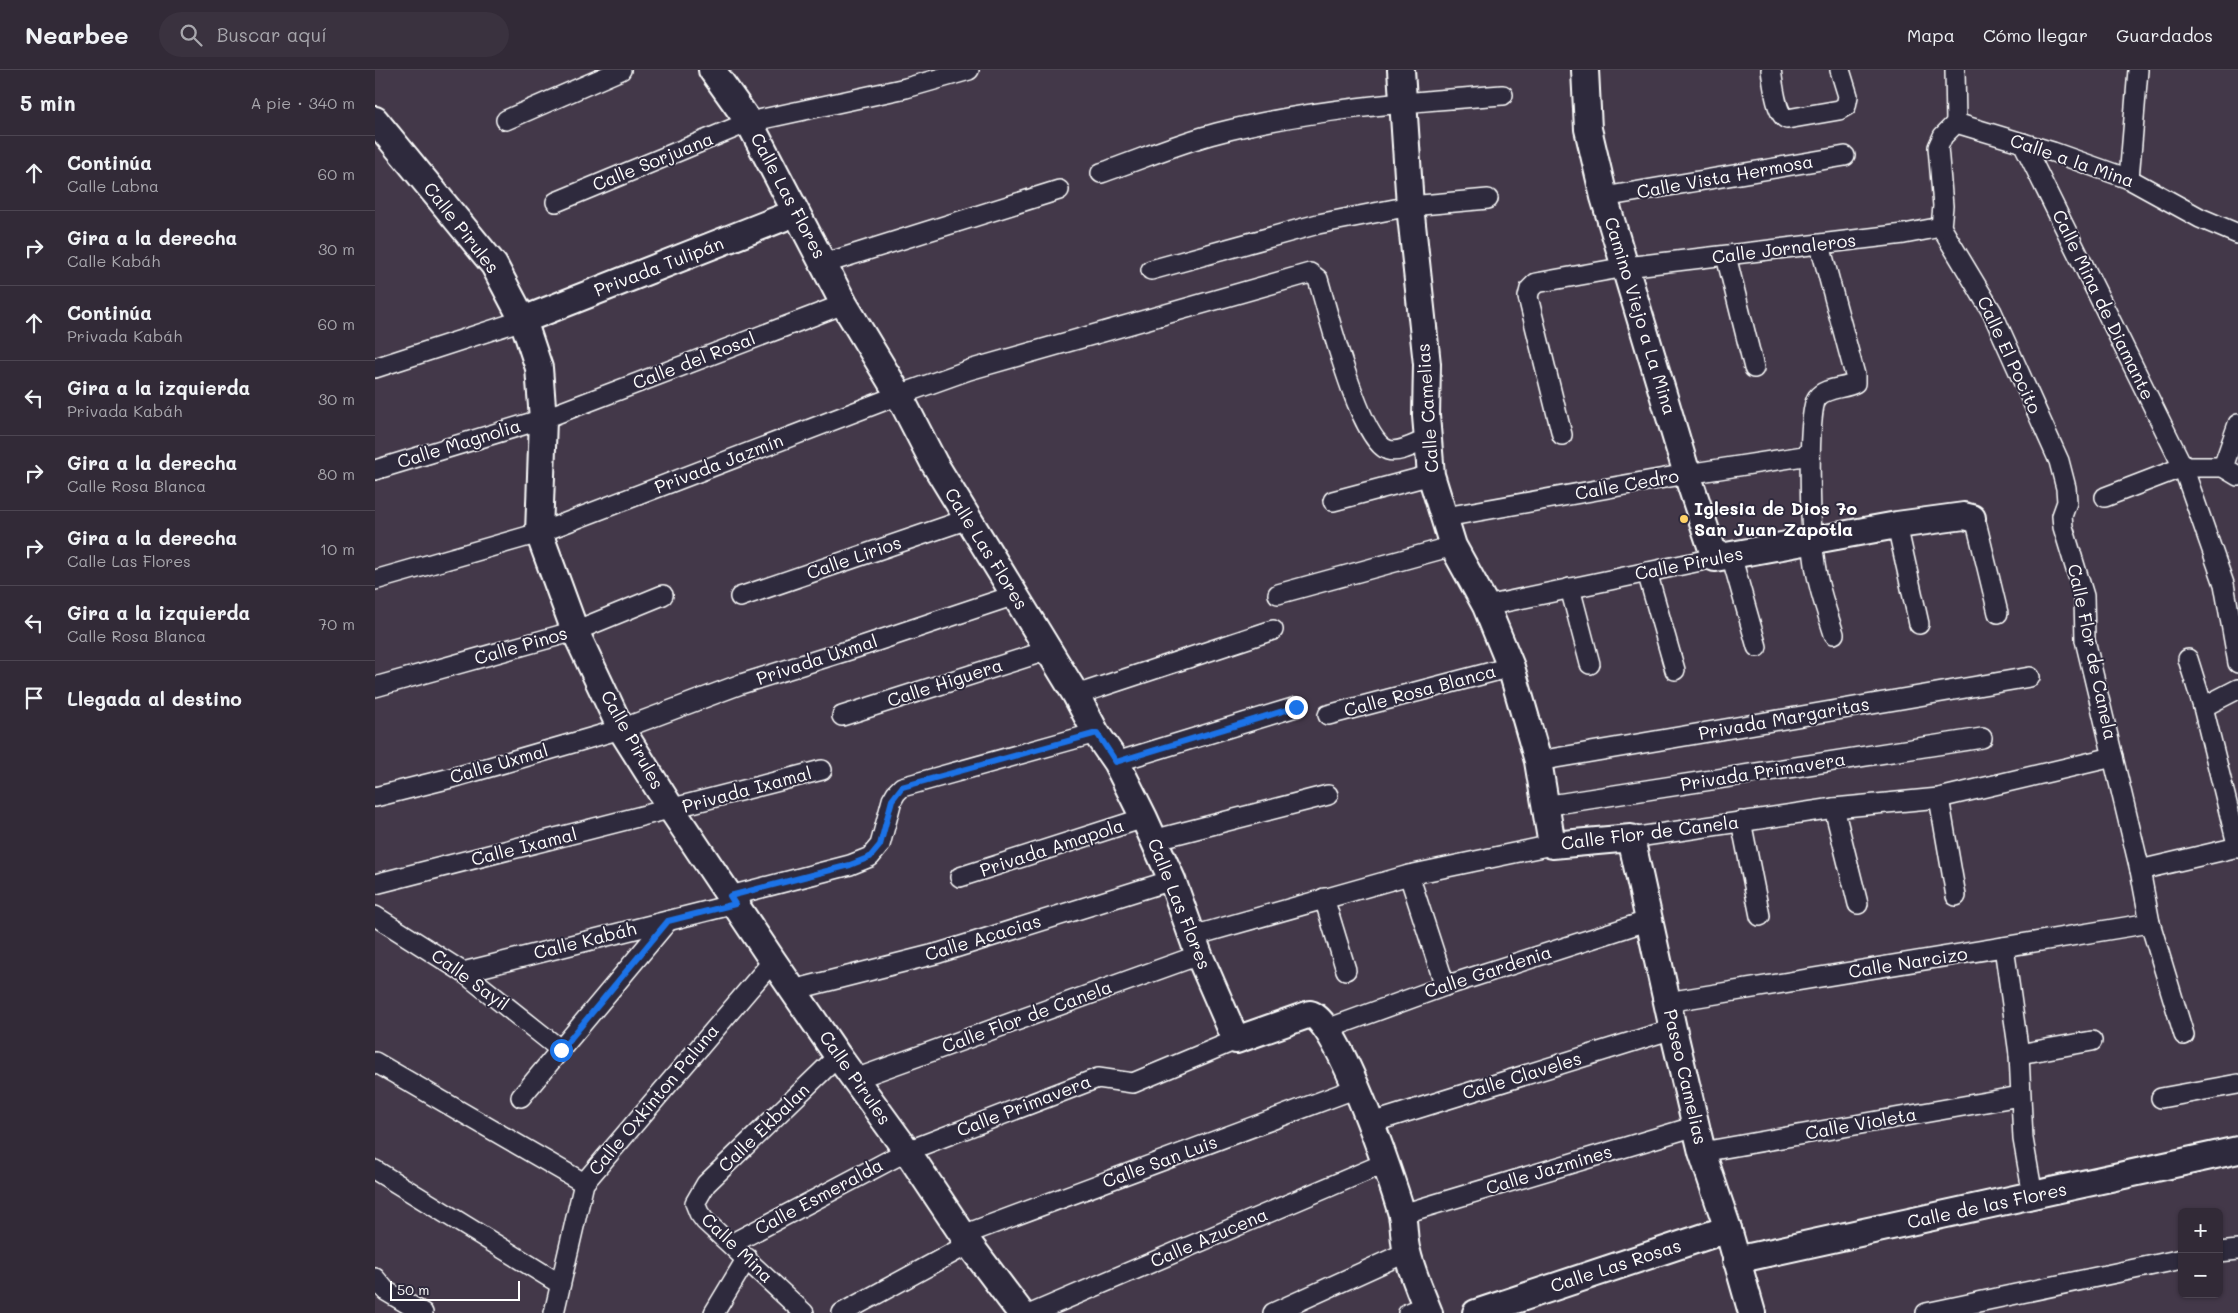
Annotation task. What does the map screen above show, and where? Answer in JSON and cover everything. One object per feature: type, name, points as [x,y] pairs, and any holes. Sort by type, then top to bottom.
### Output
[{"type":"street","points":[[506,120],[621,70]]},
{"type":"street","name":"Calle Las Flores","points":[[711,70],[749,122],[844,304],[899,394],[934,463],[1116,762],[1172,880],[1196,946],[1236,1040]]},
{"type":"street","points":[[749,122],[906,88],[969,70]]},
{"type":"street","name":"Calle Camelias","points":[[1401,70],[1410,206],[1427,364],[1426,416],[1431,475],[1453,546],[1486,606],[1511,667],[1537,761],[1552,845]]},
{"type":"street","name":"Camino Viejo a La Mina","points":[[1585,70],[1588,129],[1604,197],[1687,474],[1723,557]]},
{"type":"street","points":[[1771,70],[1779,111],[1783,118],[1787,119],[1839,110],[1846,106],[1848,96],[1840,70]]},
{"type":"street","points":[[1941,227],[1943,206],[1938,147],[1949,130],[1955,70]]},
{"type":"street","points":[[2129,179],[2137,70]]},
{"type":"street","points":[[1101,173],[1215,133],[1289,117],[1404,102],[1503,95]]},
{"type":"street","name":"Calle Pirules","points":[[375,120],[494,265],[523,320],[539,368],[543,419],[539,533],[575,631],[621,729],[672,810],[838,1056],[907,1151],[966,1239],[1021,1313]]},
{"type":"street","name":"Calle Sorjuana","points":[[556,202],[749,122]]},
{"type":"street","name":"Calle a la Mina","points":[[1949,130],[2023,143],[2129,179],[2200,218],[2238,234]]},
{"type":"street","name":"Calle Mina de Diamante","points":[[2023,143],[2183,467],[2224,584],[2238,663]]},
{"type":"street","name":"Calle Vista Hermosa","points":[[1604,197],[1845,156]]},
{"type":"street","points":[[823,264],[1059,190]]},
{"type":"street","points":[[1151,270],[1317,224],[1410,206],[1488,199]]},
{"type":"street","name":"Privada Tulipán","points":[[523,320],[795,213]]},
{"type":"street","name":"Calle Jornaleros","points":[[1562,436],[1528,297],[1530,289],[1536,283],[1544,280],[1626,267],[1820,245],[1941,227]]},
{"type":"street","name":"Calle El Pocito","points":[[1941,227],[1992,312],[2059,461],[2067,488]]},
{"type":"street","points":[[1820,245],[1855,375],[1855,383],[1849,387],[1828,391],[1818,397],[1814,405],[1810,455],[1813,541],[1820,592],[1834,634]]},
{"type":"street","points":[[1725,256],[1754,368]]},
{"type":"street","name":"Privada Jazmín","points":[[539,533],[899,394],[969,370],[1310,272],[1318,279],[1345,374],[1374,438],[1383,448],[1390,451],[1401,450],[1428,439]]},
{"type":"street","name":"Calle del Rosal","points":[[543,419],[844,304]]},
{"type":"street","points":[[375,368],[523,320]]},
{"type":"street","name":"Calle Magnolia","points":[[375,470],[543,419]]},
{"type":"street","points":[[2105,497],[2183,467],[2231,472],[2238,424]]},
{"type":"street","name":"Calle Cedro","points":[[1445,517],[1687,474],[1810,455]]},
{"type":"street","points":[[1333,501],[1431,475]]},
{"type":"street","name":"Calle Flor de Canela","points":[[2067,488],[2063,527],[2084,596],[2085,640],[2140,870],[2150,923],[2184,1035]]},
{"type":"street","name":"Calle Pirules","points":[[1486,606],[1723,557],[1897,525],[1964,516],[1972,518],[1977,526],[1997,613]]},
{"type":"street","name":"Calle Lirios","points":[[740,597],[968,520]]},
{"type":"street","points":[[1897,525],[1919,624]]},
{"type":"street","points":[[375,580],[539,533]]},
{"type":"street","points":[[1278,594],[1453,546]]},
{"type":"street","points":[[1723,557],[1757,647]]},
{"type":"street","points":[[1647,572],[1675,670]]},
{"type":"street","points":[[1570,588],[1590,664]]},
{"type":"street","name":"Calle Pinos","points":[[375,687],[575,631],[663,594]]},
{"type":"street","name":"Privada Uxmal","points":[[621,729],[741,684],[1015,595]]},
{"type":"street","points":[[1076,695],[1273,630]]},
{"type":"street","name":"Calle Higuera","points":[[842,716],[1049,650]]},
{"type":"street","points":[[2140,870],[2238,848],[2203,708],[2188,659]]},
{"type":"street","name":"Calle Rosa Blanca","points":[[1328,715],[1511,667]]},
{"type":"street","name":"Privada Margaritas","points":[[1537,761],[2030,677]]},
{"type":"street","points":[[2203,708],[2238,689]]},
{"type":"street","points":[[1116,762],[1296,707]]},
{"type":"street","name":"Calle Uxmal","points":[[375,796],[459,776],[621,729]]},
{"type":"street","name":"Calle Kabáh","points":[[463,972],[668,921],[850,865],[870,857],[880,845],[892,800],[902,787],[1097,733]]},
{"type":"street","name":"Privada Primavera","points":[[1545,806],[1982,738]]},
{"type":"street","name":"Calle Flor de Canela","points":[[855,1079],[1196,946],[1325,898],[1409,875],[1552,845],[1631,838],[1834,808],[1939,798],[2113,757]]},
{"type":"street","name":"Privada Ixamal","points":[[672,810],[823,770]]},
{"type":"street","name":"Privada Amapola","points":[[960,877],[1148,829],[1328,795]]},
{"type":"street","points":[[1939,798],[1957,896]]},
{"type":"street","points":[[1834,808],[1858,904]]},
{"type":"street","name":"Calle Ixamal","points":[[375,884],[672,810]]},
{"type":"street","points":[[1741,821],[1760,916]]},
{"type":"street","name":"Paseo Camelias","points":[[1631,838],[1702,1152],[1728,1229],[1752,1313]]},
{"type":"street","points":[[1409,875],[1445,986]]},
{"type":"street","name":"Calle Acacias","points":[[793,990],[939,953],[1172,880]]},
{"type":"street","points":[[1325,898],[1345,970]]},
{"type":"street","name":"Calle Sayil","points":[[375,916],[463,972],[561,1050]]},
{"type":"street","name":"Calle Gardenia","points":[[1319,1021],[1445,986],[1651,920]]},
{"type":"street","points":[[521,1097],[668,921]]},
{"type":"street","name":"Calle Narcizo","points":[[1667,1002],[2150,923]]},
{"type":"street","points":[[2004,947],[2019,1054],[2023,1139],[2033,1196]]},
{"type":"street","name":"Calle Oxkinton Paluna","points":[[554,1313],[584,1182],[773,961]]},
{"type":"street","points":[[1319,1021],[1357,1088],[1371,1123],[1402,1214],[1407,1252],[1421,1310]]},
{"type":"street","name":"Calle Primavera","points":[[907,1151],[1098,1078],[1133,1083],[1236,1040],[1319,1021]]},
{"type":"street","name":"Calle Claveles","points":[[1371,1123],[1673,1029]]},
{"type":"street","points":[[2019,1054],[2092,1041]]},
{"type":"street","name":"Calle Ekbalan","points":[[695,1202],[706,1184],[838,1056]]},
{"type":"street","points":[[375,1062],[584,1182]]},
{"type":"street","points":[[2161,1098],[2238,1085]]},
{"type":"street","name":"Calle San Luis","points":[[966,1239],[1357,1088]]},
{"type":"street","name":"Calle Violeta","points":[[1702,1152],[2021,1096]]},
{"type":"street","name":"Calle Jazmines","points":[[1402,1214],[1696,1126]]},
{"type":"street","name":"Calle de las Flores","points":[[1736,1260],[2238,1150]]},
{"type":"street","name":"Calle Esmeralda","points":[[731,1244],[907,1151]]},
{"type":"street","name":"Calle Azucena","points":[[1033,1313],[1385,1163]]},
{"type":"street","points":[[375,1170],[560,1284]]},
{"type":"street","name":"Calle Mina","points":[[695,1202],[699,1213],[804,1313]]},
{"type":"street","name":"Calle Las Rosas","points":[[1477,1313],[1728,1229]]},
{"type":"street","points":[[842,1313],[966,1239]]},
{"type":"street","points":[[2223,1252],[2238,1250]]},
{"type":"street","points":[[1273,1313],[1407,1252]]},
{"type":"street","name":"Calle Esmeralda","points":[[715,1313],[747,1258]]},
{"type":"street","points":[[1926,1313],[2178,1259]]},
{"type":"street","points":[[376,1280],[386,1291],[423,1313]]},
{"type":"place","name":"Iglesia de Dios 7o San Juan Zapotla","points":[[1684,519]]},
{"type":"route","points":[[561,1050],[668,921],[735,904],[730,896],[850,865],[870,857],[880,845],[886,829],[892,800],[902,787],[1097,733],[1116,762],[1296,707]]}]
